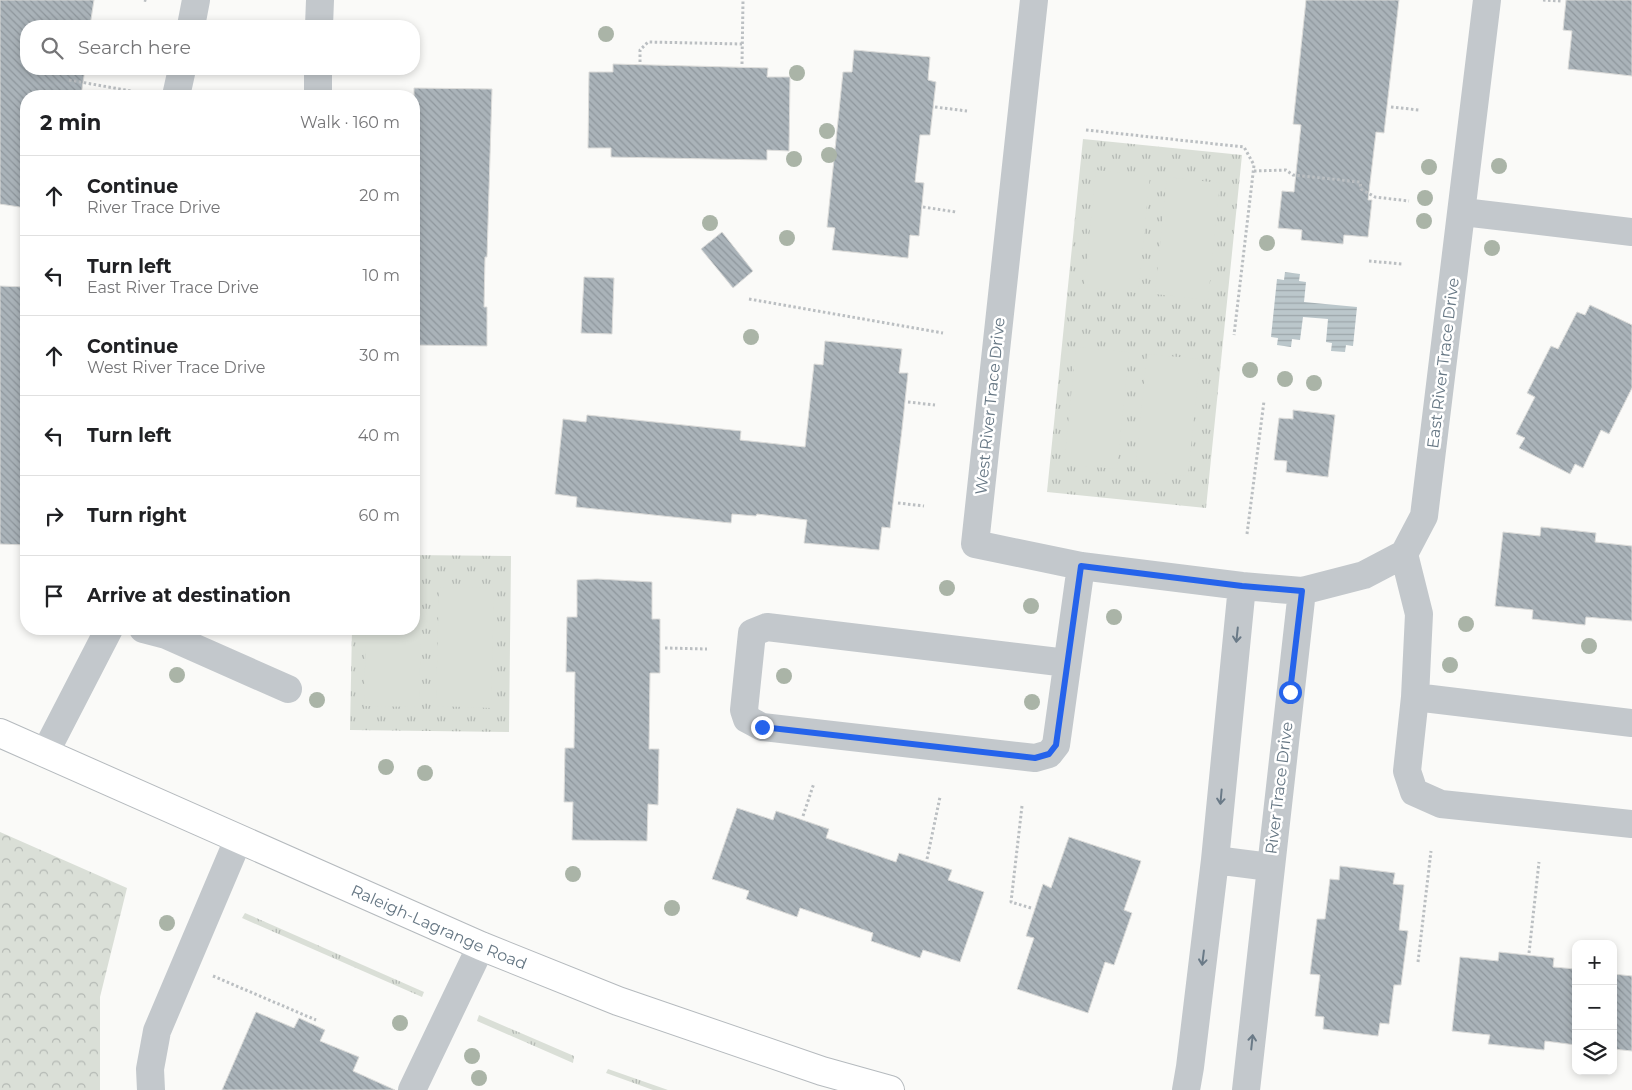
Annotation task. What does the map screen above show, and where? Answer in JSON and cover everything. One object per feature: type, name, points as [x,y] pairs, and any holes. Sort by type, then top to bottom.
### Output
[{"type":"main road","name":"Raleigh-Lagrange Road","points":[[0,733],[481,946],[697,1030],[822,1071],[890,1090]]},
{"type":"street","points":[[192,20],[196,0]]},
{"type":"street","points":[[319,20],[320,0]]},
{"type":"street","name":"West River Trace Drive","points":[[1034,0],[975,544],[1081,566],[1242,586]]},
{"type":"street","name":"East River Trace Drive","points":[[1404,554],[1424,516],[1463,212],[1487,0]]},
{"type":"street","points":[[177,90],[181,75]]},
{"type":"street","points":[[318,75],[318,90]]},
{"type":"street","points":[[1463,212],[1632,232]]},
{"type":"street","points":[[1186,1090],[1215,860],[1242,586],[1302,591],[1364,575],[1404,554],[1419,614],[1416,697],[1407,771],[1414,792],[1441,804],[1632,824]]},
{"type":"street","points":[[1067,663],[767,627],[752,633],[744,710],[747,720],[762,727],[1035,758],[1049,754],[1056,745],[1081,566]]},
{"type":"street","name":"River Trace Drive","points":[[1246,1090],[1302,591]]},
{"type":"street","points":[[45,753],[105,635]]},
{"type":"street","points":[[166,635],[288,689]]},
{"type":"street","points":[[1416,697],[1632,723]]},
{"type":"street","points":[[151,1090],[150,1069],[158,1032],[238,840]]},
{"type":"street","name":"River Trace Drive","points":[[1215,860],[1270,867]]},
{"type":"street","points":[[412,1090],[481,946]]},
{"type":"path","points":[[742,64],[743,0]]},
{"type":"path","points":[[1543,0],[1561,1]]},
{"type":"path","points":[[640,62],[640,50],[648,42],[742,44]]},
{"type":"path","points":[[69,80],[125,90]]},
{"type":"path","points":[[935,107],[967,111]]},
{"type":"path","points":[[1391,107],[1419,110]]},
{"type":"path","points":[[1086,130],[1244,147],[1254,165],[1254,171],[1234,335]]},
{"type":"path","points":[[1254,171],[1286,170],[1293,175],[1360,182],[1361,189],[1375,197],[1409,201]]},
{"type":"path","points":[[923,207],[956,212]]},
{"type":"path","points":[[1369,261],[1402,264]]},
{"type":"path","points":[[749,299],[943,333]]},
{"type":"path","points":[[1247,534],[1264,400]]},
{"type":"path","points":[[908,402],[935,405]]},
{"type":"path","points":[[898,503],[924,506]]},
{"type":"path","points":[[665,648],[707,650]]},
{"type":"path","points":[[803,816],[814,783]]},
{"type":"path","points":[[927,858],[940,797]]},
{"type":"path","points":[[1022,806],[1011,902],[1031,908]]},
{"type":"path","points":[[1418,962],[1430,851]]},
{"type":"path","points":[[1529,953],[1539,862]]},
{"type":"path","points":[[205,973],[316,1020]]},
{"type":"green space","points":[[1083,139],[1242,155],[1206,508],[1047,492]]},
{"type":"green space","points":[[1096,170],[1150,176],[1138,293],[1084,287]]},
{"type":"green space","points":[[1167,177],[1220,183],[1208,300],[1155,294]]},
{"type":"green space","points":[[1076,347],[1129,352],[1117,469],[1064,464]]},
{"type":"green space","points":[[1147,354],[1200,359],[1188,476],[1135,471]]},
{"type":"green space","points":[[420,555],[511,556],[509,732],[350,730],[352,635],[420,635]]},
{"type":"green space","points":[[439,587],[494,588],[491,708],[436,706]]},
{"type":"green space","points":[[420,588],[422,588],[419,707],[364,706],[366,635],[420,635]]},
{"type":"green space","points":[[0,832],[127,888],[100,997],[100,1090],[0,1090]]},
{"type":"green space","points":[[245,913],[424,992],[422,997],[242,918]]},
{"type":"green space","points":[[479,1015],[574,1056],[573,1063],[477,1021]]},
{"type":"green space","points":[[608,1069],[668,1090],[653,1090],[606,1073]]},
{"type":"shaded area","points":[[1285,272],[1300,274],[1299,281],[1306,282],[1304,302],[1357,307],[1353,346],[1346,345],[1345,352],[1331,351],[1332,343],[1326,342],[1328,319],[1303,317],[1300,340],[1292,339],[1291,347],[1277,345],[1278,338],[1271,337],[1277,279],[1284,280]]},
{"type":"building","points":[[0,0],[94,0],[91,20],[20,20],[20,75],[84,75],[82,90],[20,90],[20,207],[0,204]]},
{"type":"building","points":[[1306,0],[1399,0],[1384,133],[1376,132],[1368,200],[1372,200],[1368,237],[1344,235],[1343,244],[1301,240],[1302,230],[1278,228],[1282,191],[1294,192],[1301,125],[1293,124]]},
{"type":"building","points":[[1566,0],[1632,0],[1632,76],[1568,69],[1572,31],[1563,30]]},
{"type":"building","points":[[854,50],[930,57],[928,80],[936,82],[930,135],[920,135],[915,182],[924,183],[919,236],[910,235],[908,258],[832,250],[835,228],[827,227],[843,72],[852,72]]},
{"type":"building","points":[[613,64],[768,68],[767,77],[790,77],[789,151],[767,150],[767,160],[611,157],[611,148],[588,148],[589,72],[613,72]]},
{"type":"building","points":[[414,88],[492,89],[484,307],[487,307],[487,346],[420,345],[420,90],[414,90]]},
{"type":"building","points":[[722,232],[753,271],[733,288],[701,249]]},
{"type":"building","points":[[584,277],[614,278],[612,334],[581,333]]},
{"type":"building","points":[[0,286],[20,287],[20,545],[0,544]]},
{"type":"building","points":[[1590,305],[1632,325],[1632,388],[1609,434],[1601,430],[1583,468],[1575,464],[1570,474],[1519,448],[1525,438],[1516,434],[1535,397],[1527,393],[1551,346],[1558,349],[1577,312],[1585,315]]},
{"type":"building","points":[[825,341],[902,349],[899,373],[908,373],[902,429],[890,528],[882,527],[879,550],[804,543],[807,520],[757,514],[756,516],[732,514],[731,523],[576,507],[577,497],[555,494],[563,419],[586,422],[587,415],[741,431],[740,440],[805,447],[814,364],[823,365]]},
{"type":"building","points":[[1293,410],[1335,415],[1328,477],[1286,472],[1287,461],[1274,460],[1279,418],[1293,419]]},
{"type":"building","points":[[1541,527],[1596,533],[1595,542],[1632,546],[1632,621],[1586,617],[1585,625],[1532,619],[1533,610],[1495,606],[1503,532],[1540,536]]},
{"type":"building","points":[[597,579],[652,582],[652,619],[660,619],[660,673],[650,673],[649,749],[659,749],[658,805],[648,804],[647,841],[572,840],[573,802],[564,802],[565,748],[574,748],[575,672],[566,672],[567,617],[577,617],[577,580]]},
{"type":"building","points":[[737,808],[773,820],[776,811],[829,829],[826,838],[896,862],[899,853],[952,870],[948,880],[984,892],[960,962],[923,950],[920,958],[871,941],[873,933],[800,908],[797,917],[746,899],[749,891],[712,879]]},
{"type":"building","points":[[1069,837],[1141,861],[1124,910],[1132,913],[1114,965],[1105,962],[1088,1013],[1017,989],[1034,938],[1026,936],[1043,884],[1051,888]]},
{"type":"building","points":[[1340,866],[1395,873],[1393,884],[1404,885],[1399,930],[1408,931],[1401,985],[1394,985],[1389,1024],[1380,1023],[1378,1036],[1323,1029],[1324,1017],[1315,1016],[1320,975],[1310,974],[1317,919],[1325,919],[1330,879],[1339,880]]},
{"type":"building","points":[[1499,952],[1554,958],[1553,967],[1572,969],[1572,1044],[1545,1041],[1544,1050],[1488,1044],[1490,1035],[1452,1031],[1460,957],[1498,961]]},
{"type":"building","points":[[1617,974],[1632,976],[1632,1051],[1617,1049]]},
{"type":"building","points":[[256,1012],[294,1028],[299,1018],[325,1030],[320,1041],[359,1057],[353,1071],[395,1090],[222,1090]]},
{"type":"route","points":[[762,727],[1035,758],[1049,754],[1056,745],[1081,566],[1242,586],[1302,591],[1290,692]]}]
